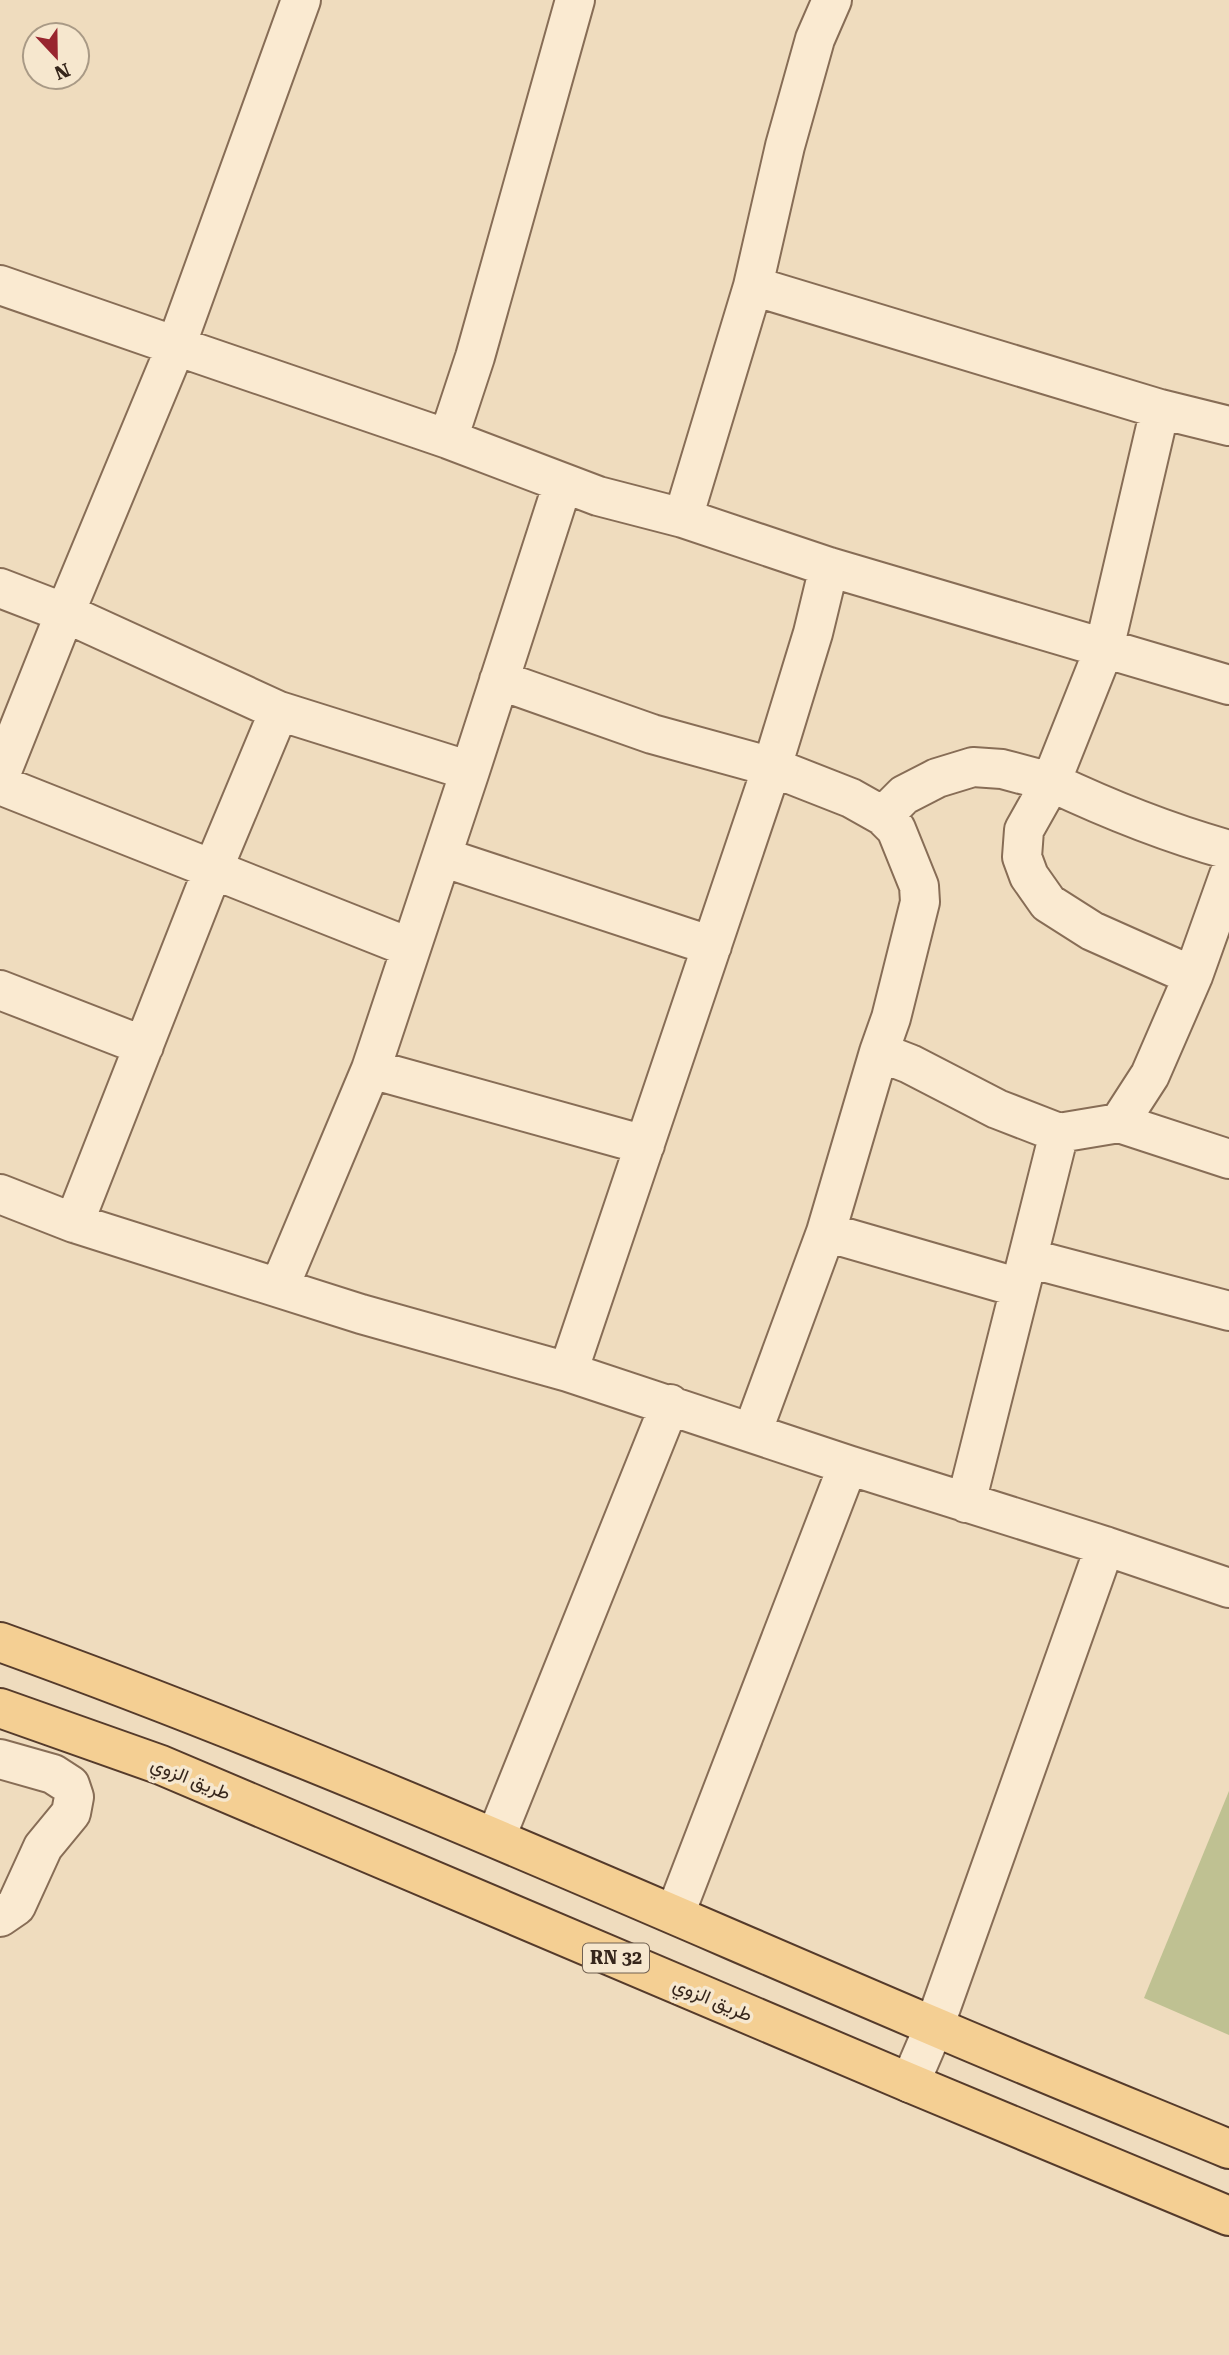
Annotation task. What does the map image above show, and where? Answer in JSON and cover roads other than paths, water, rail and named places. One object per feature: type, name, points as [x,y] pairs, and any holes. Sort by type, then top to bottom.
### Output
[{"type":"main road","points":[[0,1642],[102,1679],[496,1837],[934,2027],[1229,2149]]},
{"type":"main road","name":"طريق الزوي","points":[[0,1708],[161,1765],[1229,2216]]},
{"type":"street","points":[[0,776],[176,346],[301,0]]},
{"type":"street","points":[[448,439],[475,357],[575,0]]},
{"type":"street","points":[[683,518],[754,286],[785,145],[815,40],[832,0]]},
{"type":"street","points":[[0,285],[448,439],[598,496],[683,518],[829,567],[1229,685]]},
{"type":"street","points":[[754,286],[1160,409],[1229,426]]},
{"type":"street","points":[[1160,409],[1104,649],[1051,782],[1024,830],[1022,857],[1029,876],[1048,903],[1092,931],[1194,976]]},
{"type":"street","points":[[279,1288],[371,1069],[563,483]]},
{"type":"street","points":[[568,1372],[772,767],[813,633],[829,567]]},
{"type":"street","points":[[0,588],[65,613],[279,711],[470,771]]},
{"type":"street","points":[[499,680],[652,734],[772,767],[851,798],[883,816],[896,829],[919,886],[920,902],[891,1018],[826,1232],[752,1433]]},
{"type":"street","points":[[74,1223],[213,869],[279,711]]},
{"type":"street","points":[[883,816],[904,795],[937,778],[973,767],[1002,769],[1051,782],[1193,840],[1229,850]]},
{"type":"street","points":[[0,785],[411,948]]},
{"type":"street","points":[[442,857],[712,946]]},
{"type":"street","points":[[1119,1123],[1150,1075],[1194,976],[1229,875]]},
{"type":"street","points":[[0,989],[144,1046]]},
{"type":"street","points":[[879,1052],[910,1064],[997,1108],[1059,1132],[1119,1123],[1229,1159]]},
{"type":"street","points":[[371,1069],[645,1145]]},
{"type":"street","points":[[966,1503],[1059,1132]]},
{"type":"street","points":[[0,1194],[74,1223],[361,1314],[568,1372],[670,1404],[848,1465],[1229,1588]]},
{"type":"street","points":[[826,1232],[1024,1273],[1229,1311]]},
{"type":"street","points":[[496,1837],[670,1404]]},
{"type":"street","points":[[675,1914],[848,1465]]},
{"type":"street","points":[[910,2083],[934,2027],[1105,1546]]},
{"type":"street","points":[[0,1759],[53,1774],[70,1785],[74,1797],[71,1813],[43,1847],[16,1906],[0,1917]]}]
